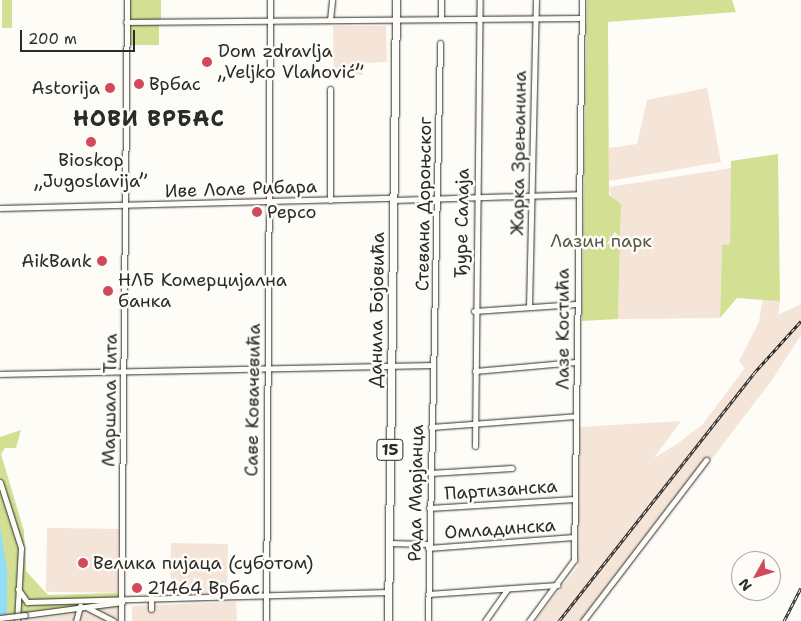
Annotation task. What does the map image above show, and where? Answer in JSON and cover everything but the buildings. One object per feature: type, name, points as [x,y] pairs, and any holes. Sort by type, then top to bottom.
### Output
[{"type":"main road","name":"Данила Бојовића","points":[[388,621],[396,0]]},
{"type":"street","name":"Маршала Тита","points":[[121,621],[124,369],[132,22],[127,0]]},
{"type":"street","name":"Саве Ковачевића","points":[[266,621],[270,0]]},
{"type":"street","points":[[330,20],[332,0]]},
{"type":"street","points":[[441,0],[441,17]]},
{"type":"street","name":"Ђуре Салаја","points":[[475,446],[474,311],[480,0]]},
{"type":"street","name":"Жарка Зрењанина","points":[[529,306],[536,0]]},
{"type":"street","name":"Лазе Костића","points":[[558,585],[572,568],[574,537],[582,0]]},
{"type":"street","points":[[132,22],[441,17],[582,18]]},
{"type":"street","name":"Стевана Дороњског","points":[[431,365],[436,332],[440,43]]},
{"type":"street","points":[[330,89],[330,200]]},
{"type":"street","name":"Иве Лоле Рибара","points":[[0,208],[270,203],[330,200],[437,200],[476,196],[579,194]]},
{"type":"street","points":[[474,311],[576,304]]},
{"type":"street","points":[[475,371],[576,362]]},
{"type":"street","points":[[0,374],[124,369],[267,368],[391,363],[431,365]]},
{"type":"street","name":"Рада Марјанца","points":[[428,621],[431,365]]},
{"type":"street","points":[[431,427],[576,416]]},
{"type":"street","points":[[583,621],[706,460]]},
{"type":"street","points":[[430,472],[512,468]]},
{"type":"street","points":[[0,482],[21,548],[17,621]]},
{"type":"street","name":"Партизанска","points":[[429,508],[575,499]]},
{"type":"street","name":"Омладинска","points":[[388,544],[428,546],[574,537]]},
{"type":"street","points":[[428,594],[558,585]]},
{"type":"street","points":[[529,621],[558,585]]},
{"type":"street","points":[[18,589],[27,602],[388,592]]},
{"type":"street","points":[[485,621],[507,590]]},
{"type":"street","points":[[151,598],[151,609]]},
{"type":"street","points":[[80,600],[83,607],[113,621]]},
{"type":"street","points":[[0,618],[122,600]]},
{"type":"street","points":[[76,621],[83,607]]},
{"type":"shaded area","points":[[333,26],[386,26],[387,62],[363,63],[363,75],[334,76]]},
{"type":"shaded area","points":[[707,88],[721,162],[609,181],[609,148],[637,144],[647,100]]},
{"type":"shaded area","points":[[732,168],[730,244],[722,246],[720,318],[618,319],[621,204],[611,198],[609,187]]},
{"type":"shaded area","points":[[763,297],[780,301],[778,315],[801,304],[801,335],[772,380],[588,621],[535,621],[578,566],[580,427],[681,421],[654,458],[677,444],[702,425],[745,368],[739,361],[759,322]]},
{"type":"shaded area","name":"Велика пијаца (суботом)","points":[[47,528],[119,529],[118,593],[46,592]]},
{"type":"shaded area","points":[[171,543],[228,544],[227,595],[170,594]]},
{"type":"shaded area","points":[[236,602],[237,621],[132,621],[132,606]]},
{"type":"shaded area","points":[[118,607],[118,621],[21,621]]},
{"type":"green space","points":[[2,0],[12,0],[12,28],[2,28]]},
{"type":"green space","points":[[129,0],[161,0],[161,21],[129,21]]},
{"type":"green space","name":"Лазин парк","points":[[587,0],[732,0],[736,12],[608,22],[609,195],[621,204],[618,319],[582,321]]},
{"type":"green space","points":[[129,24],[159,24],[159,45],[129,45]]},
{"type":"green space","points":[[778,154],[780,301],[737,298],[720,318],[722,245],[730,244],[731,161]]},
{"type":"green space","points":[[21,430],[16,448],[5,448],[1,454],[24,531],[26,571],[48,595],[118,593],[118,607],[7,621],[0,526],[0,437]]},
{"type":"water","points":[[0,526],[7,569],[7,621],[0,621]]},
{"type":"railway","points":[[559,621],[754,373],[801,321]]},
{"type":"railway","points":[[784,621],[801,588]]},
{"type":"place","name":"Dom zdravlja „Veljko Vlahović”","points":[[207,62]]},
{"type":"place","name":"Врбас","points":[[139,84]]},
{"type":"place","name":"Astorija","points":[[110,88]]},
{"type":"place","name":"Bioskop „Jugoslavija”","points":[[91,142]]},
{"type":"place","name":"Pepco","points":[[257,212]]},
{"type":"place","name":"AikBank","points":[[102,261]]},
{"type":"place","name":"НЛБ Комерцијална банка","points":[[108,291]]},
{"type":"place","name":"Велика пијаца (суботом)","points":[[83,563]]},
{"type":"place","name":"21464 Врбас","points":[[137,588]]},
{"type":"district","name":"НОВИ ВРБАС","points":[[149,119]]}]
